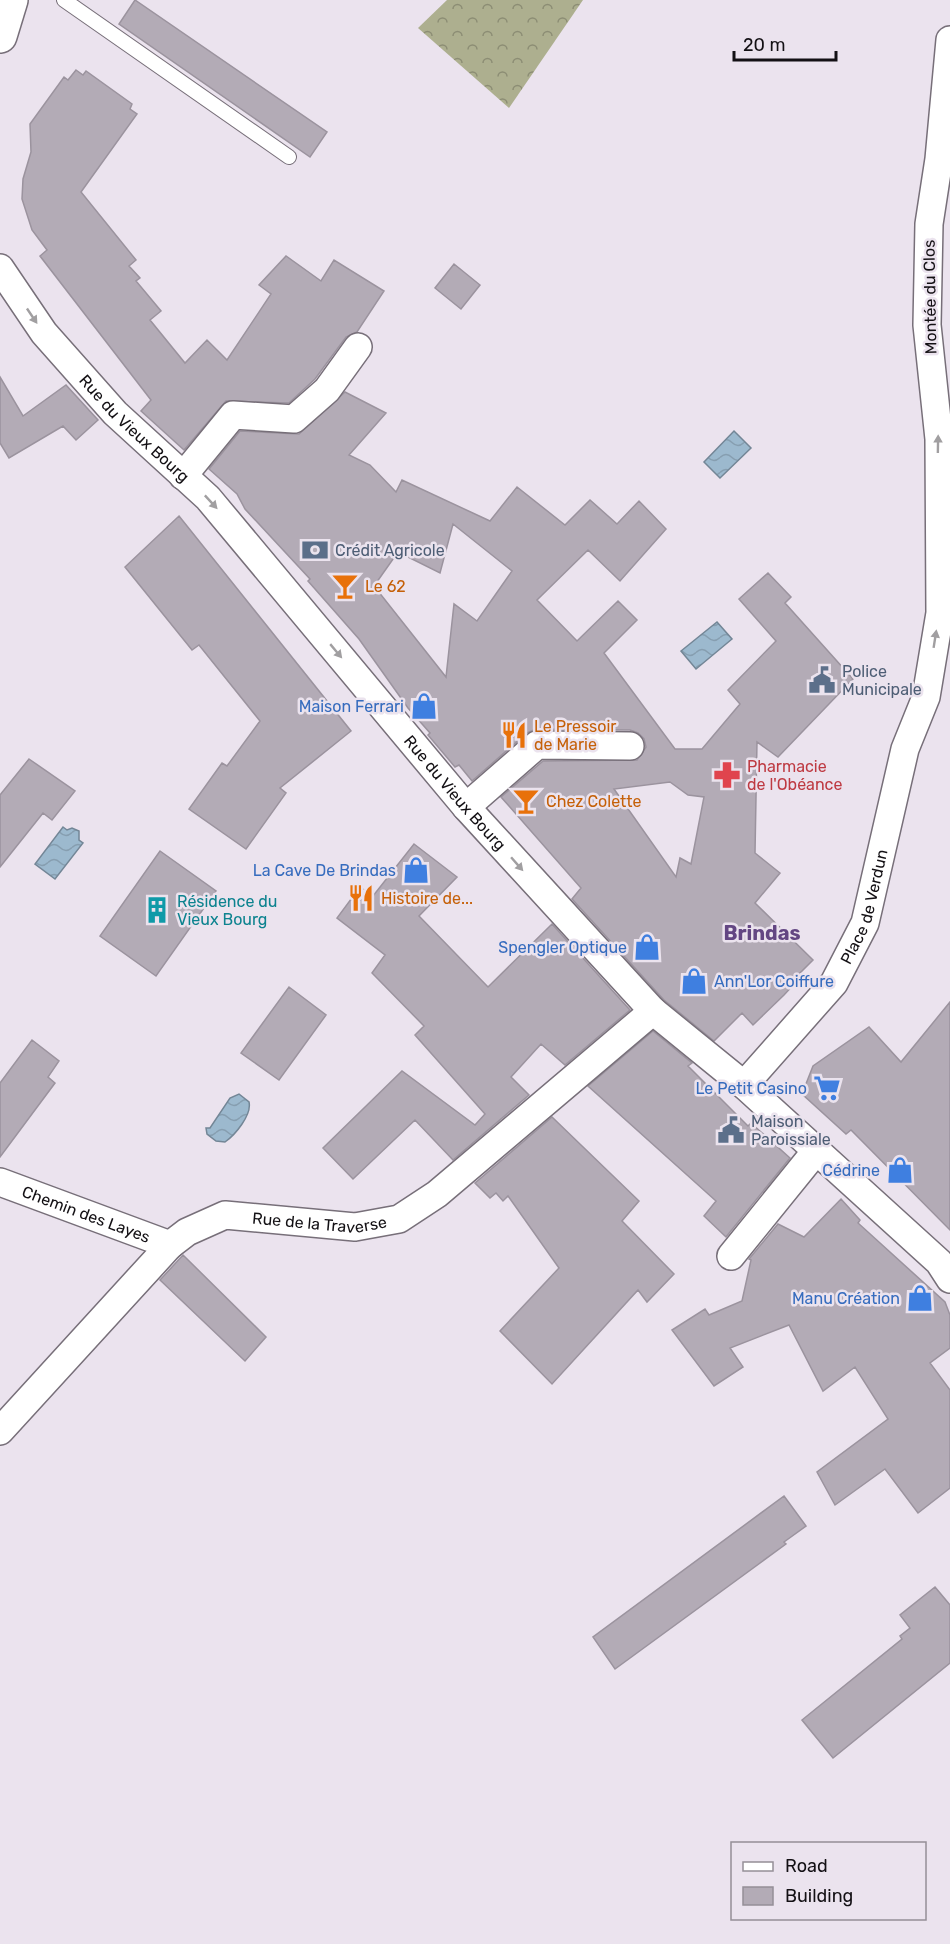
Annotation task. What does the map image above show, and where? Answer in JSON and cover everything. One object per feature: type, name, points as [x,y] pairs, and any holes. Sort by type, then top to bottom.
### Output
[{"type":"main road","points":[[0,36],[11,0]]},
{"type":"street","name":"Montée du Clos","points":[[926,697],[940,613],[939,439],[927,325],[929,224],[939,159],[950,40]]},
{"type":"street","name":"Rue du Vieux Bourg","points":[[0,268],[44,333],[115,413],[208,498],[466,807],[653,1011],[744,1085],[939,1262],[950,1279]]},
{"type":"street","points":[[183,476],[232,415],[294,419],[327,390],[358,346]]},
{"type":"street","name":"Place de Verdun","points":[[744,1085],[834,983],[866,923],[904,749],[926,697]]},
{"type":"street","points":[[466,807],[537,745],[630,746]]},
{"type":"street","name":"Rue de la Traverse","points":[[0,1431],[170,1245],[187,1232],[225,1215],[355,1227],[399,1219],[437,1194],[653,1011]]},
{"type":"street","points":[[732,1256],[816,1151]]},
{"type":"street","name":"Chemin des Layes","points":[[0,1182],[170,1245]]},
{"type":"lane","points":[[64,0],[289,157]]},
{"type":"green space","points":[[447,0],[583,0],[509,108],[418,28]]},
{"type":"water","points":[[734,431],[751,448],[720,478],[704,462]]},
{"type":"water","points":[[717,622],[732,639],[696,669],[681,651]]},
{"type":"water","points":[[63,827],[67,830],[72,828],[79,831],[79,840],[83,843],[55,879],[35,864]]},
{"type":"water","points":[[239,1094],[249,1102],[248,1113],[238,1130],[225,1142],[216,1141],[207,1134],[206,1128],[210,1128],[230,1098]]},
{"type":"building","points":[[135,0],[327,132],[310,157],[119,24]]},
{"type":"building","points":[[76,70],[83,75],[86,71],[132,104],[130,109],[137,114],[81,192],[136,260],[129,266],[140,278],[136,281],[161,311],[150,320],[185,363],[207,340],[227,360],[271,294],[259,285],[286,256],[321,281],[334,260],[384,291],[357,332],[346,337],[315,379],[289,403],[226,401],[184,450],[141,411],[151,400],[40,256],[47,250],[32,230],[22,199],[23,179],[31,152],[30,124],[64,77],[68,80]]},
{"type":"building","points":[[454,264],[480,285],[461,309],[435,288]]},
{"type":"building","points":[[0,377],[23,416],[66,385],[98,420],[76,440],[63,426],[9,458],[0,443]]},
{"type":"building","points":[[345,392],[386,413],[349,455],[370,465],[396,492],[402,480],[490,521],[517,487],[565,525],[590,500],[617,524],[639,501],[666,529],[620,581],[588,550],[537,600],[577,641],[618,601],[637,620],[604,653],[675,749],[702,749],[740,704],[728,690],[776,641],[739,599],[768,573],[791,597],[785,603],[853,679],[778,757],[757,742],[755,853],[780,873],[755,903],[813,960],[795,978],[798,980],[753,1025],[742,1013],[714,1041],[664,1000],[572,899],[581,888],[501,797],[543,761],[637,760],[646,747],[644,739],[638,733],[630,730],[536,729],[527,733],[472,781],[459,765],[455,767],[428,735],[430,733],[408,708],[359,639],[308,581],[310,579],[245,509],[237,494],[209,469],[240,431],[299,434]],"holes":[[[453,524],[512,571],[477,621],[454,604],[446,677],[374,586],[398,552],[440,573]],[[670,782],[688,795],[704,797],[691,864],[680,858],[676,877],[614,789]]]},
{"type":"building","points":[[179,516],[351,731],[280,788],[286,793],[246,849],[189,809],[222,763],[227,766],[260,721],[199,645],[192,650],[125,567]]},
{"type":"building","points":[[29,759],[75,791],[52,820],[43,813],[0,867],[0,795]]},
{"type":"building","points":[[414,844],[457,877],[419,916],[488,987],[552,924],[630,1010],[565,1065],[541,1044],[511,1077],[529,1095],[453,1160],[415,1120],[353,1179],[323,1148],[402,1071],[475,1125],[485,1114],[415,1035],[424,1026],[372,973],[385,955],[337,918],[360,887],[373,896]]},
{"type":"building","name":"Résidence du Vieux Bourg","points":[[160,851],[216,891],[156,976],[100,936]]},
{"type":"building","points":[[289,987],[326,1015],[279,1080],[241,1053]]},
{"type":"building","points":[[950,1002],[950,1230],[851,1130],[846,1134],[802,1094],[813,1066],[869,1027],[901,1062]]},
{"type":"building","points":[[653,1031],[692,1063],[688,1066],[748,1126],[751,1123],[790,1158],[726,1237],[704,1216],[716,1201],[588,1086]]},
{"type":"building","points":[[32,1040],[59,1061],[48,1077],[55,1083],[0,1157],[0,1083]]},
{"type":"building","points":[[552,1117],[639,1201],[622,1221],[674,1274],[647,1302],[638,1290],[552,1384],[500,1331],[559,1268],[508,1196],[503,1201],[496,1193],[490,1198],[475,1183]]},
{"type":"building","points":[[841,1199],[860,1220],[858,1223],[945,1302],[950,1315],[950,1348],[930,1363],[950,1390],[950,1488],[918,1513],[885,1469],[835,1505],[817,1472],[888,1419],[855,1367],[823,1391],[789,1325],[730,1348],[743,1367],[714,1386],[672,1330],[705,1309],[709,1315],[742,1301],[751,1260],[749,1259],[778,1224],[804,1237]]},
{"type":"building","points":[[183,1255],[266,1337],[245,1361],[160,1280]]},
{"type":"building","points":[[784,1496],[806,1526],[784,1542],[786,1544],[615,1669],[593,1637]]},
{"type":"building","points":[[935,1587],[950,1605],[950,1663],[833,1758],[802,1720],[902,1639],[900,1636],[910,1628],[900,1615]]},
{"type":"place","name":"Crédit Agricole","points":[[315,550]]},
{"type":"place","name":"Le 62","points":[[345,586]]},
{"type":"place","name":"Police Municipale","points":[[822,680]]},
{"type":"place","name":"Maison Ferrari","points":[[424,706]]},
{"type":"place","name":"Le Pressoir de Marie","points":[[514,735]]},
{"type":"place","name":"Pharmacie de l'Obéance","points":[[727,775]]},
{"type":"place","name":"Chez Colette","points":[[526,801]]},
{"type":"place","name":"La Cave De Brindas","points":[[416,870]]},
{"type":"place","name":"Histoire de...","points":[[361,898]]},
{"type":"place","name":"Résidence du Vieux Bourg","points":[[157,910]]},
{"type":"place","name":"Spengler Optique","points":[[647,947]]},
{"type":"place","name":"Ann'Lor Coiffure","points":[[694,981]]},
{"type":"place","name":"Le Petit Casino","points":[[827,1088]]},
{"type":"place","name":"Maison Paroissiale","points":[[731,1130]]},
{"type":"place","name":"Cédrine","points":[[900,1170]]},
{"type":"place","name":"Manu Création","points":[[920,1298]]},
{"type":"district","name":"Brindas","points":[[762,933]]}]
